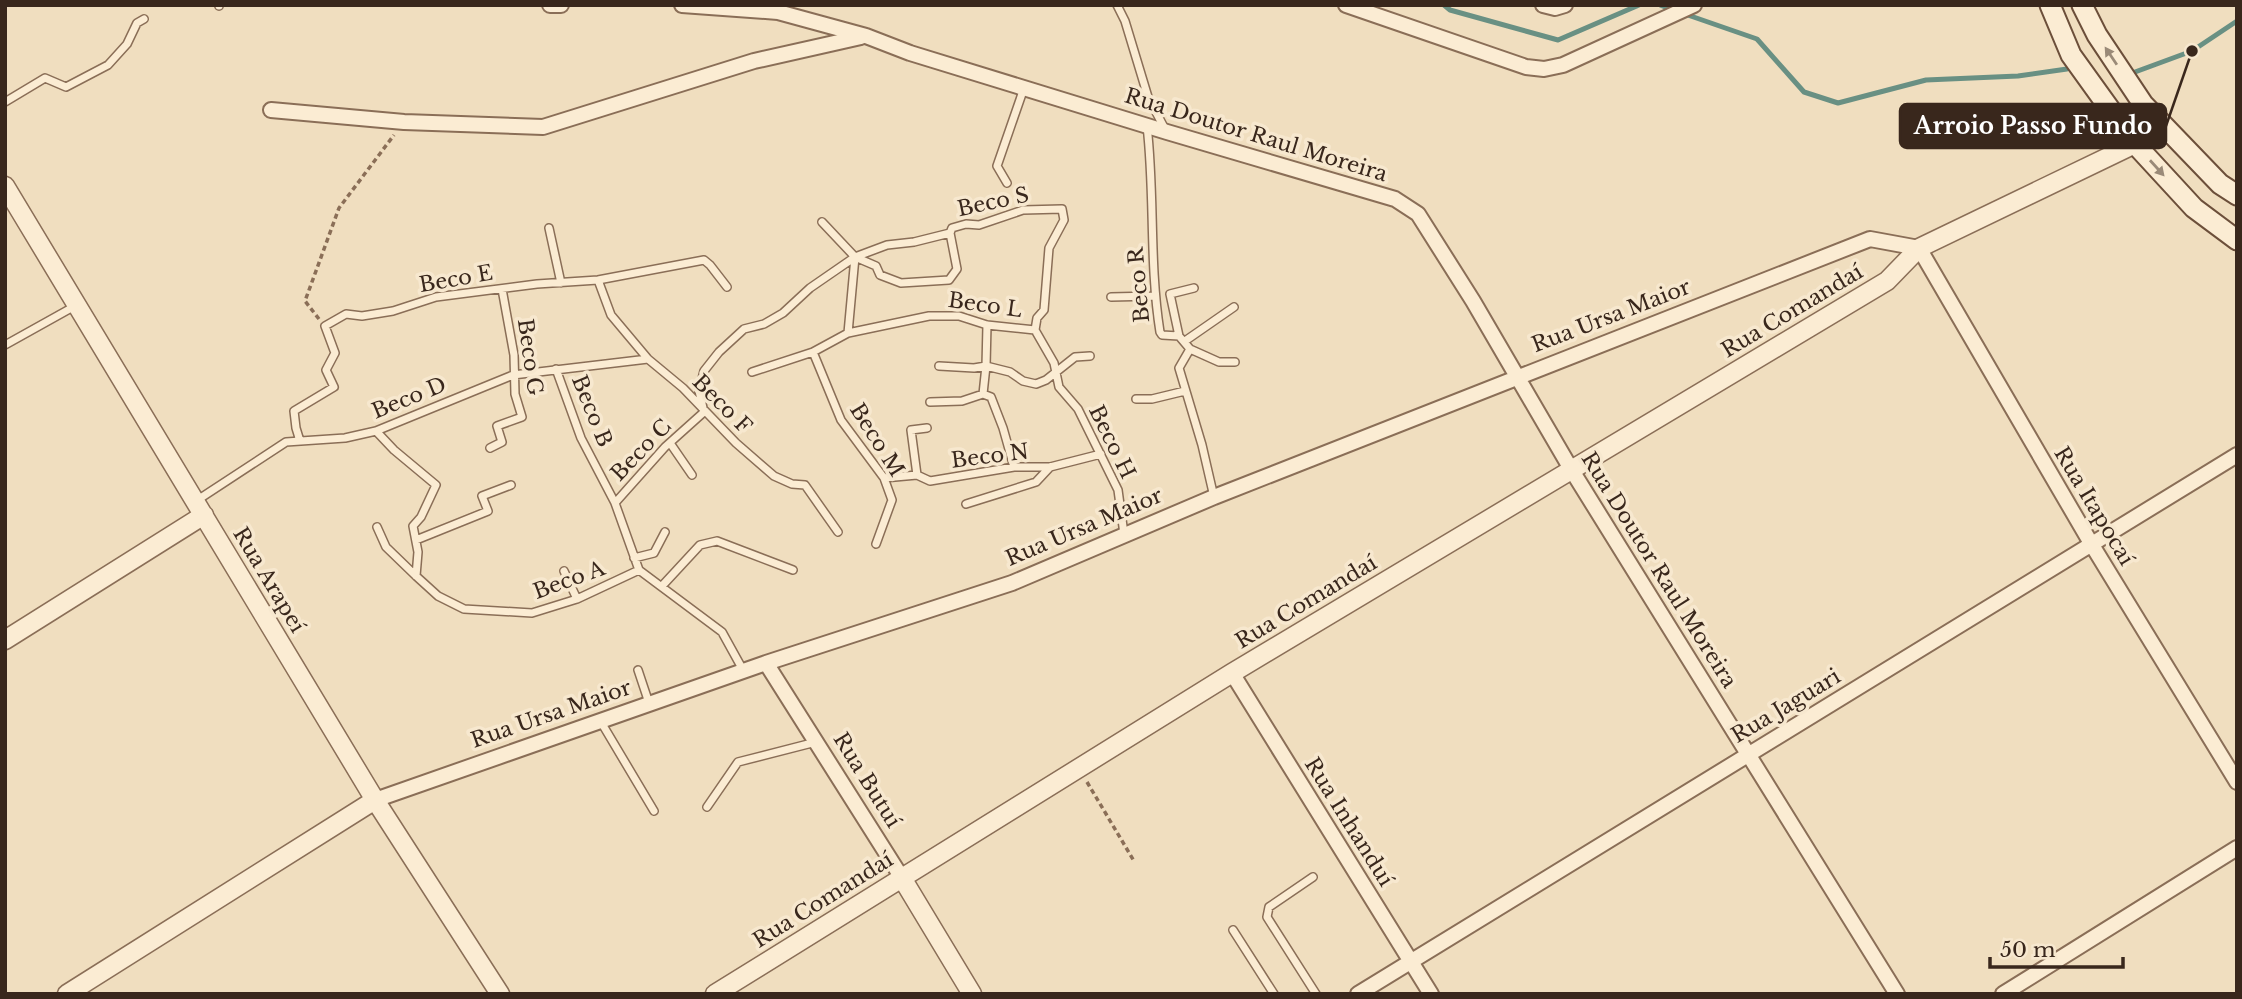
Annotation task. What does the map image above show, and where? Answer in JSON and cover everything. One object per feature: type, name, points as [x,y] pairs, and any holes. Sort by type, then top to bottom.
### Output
[{"type":"main road","points":[[2050,5],[2071,55],[2135,144],[2194,208],[2237,240]]},
{"type":"main road","points":[[2082,5],[2097,35],[2143,104],[2220,184],[2237,195]]},
{"type":"street","points":[[550,5],[561,5]]},
{"type":"street","name":"Rua Doutor Raul Moreira","points":[[682,5],[778,12],[866,36],[910,53],[1395,199],[1418,214],[1473,301],[1571,469],[1897,994]]},
{"type":"street","points":[[1346,5],[1526,67],[1544,69],[1563,65],[1694,5]]},
{"type":"street","points":[[1543,5],[1555,8],[1565,5]]},
{"type":"street","points":[[271,110],[404,122],[543,127],[754,61],[866,36]]},
{"type":"street","points":[[1919,248],[2135,144]]},
{"type":"street","name":"Rua Arapeí","points":[[5,186],[13,211],[78,305],[375,800],[500,994]]},
{"type":"street","name":"Rua Ursa Maior","points":[[67,994],[375,800],[744,670],[1012,583],[1214,497],[1870,239],[1919,248]]},
{"type":"street","name":"Rua Comandaí","points":[[715,994],[1232,673],[1887,281],[1919,248]]},
{"type":"street","name":"Rua Itapocaí","points":[[1919,248],[2092,545],[2237,782]]},
{"type":"street","name":"Rua Jaguari","points":[[1358,994],[2237,455]]},
{"type":"street","points":[[5,639],[200,508]]},
{"type":"street","name":"Rua Butuí","points":[[766,663],[972,994]]},
{"type":"street","name":"Rua Inhanduí","points":[[1232,673],[1431,994]]},
{"type":"street","points":[[2003,994],[2237,848]]},
{"type":"lane","points":[[1116,5],[1125,20],[1148,97],[1167,132]]},
{"type":"lane","points":[[5,102],[45,78],[66,87],[108,65],[127,44],[137,23],[144,19]]},
{"type":"lane","points":[[1007,183],[997,166],[1024,88]]},
{"type":"lane","name":"Beco R","points":[[1147,125],[1152,171],[1154,296],[1160,331],[1162,335],[1182,339],[1190,349]]},
{"type":"lane","name":"Beco S","points":[[855,257],[876,266],[880,275],[901,283],[949,280],[957,268],[951,228],[966,223],[979,225],[997,221],[1023,210],[1062,209],[1064,220],[1049,248],[1044,310],[1037,318],[1035,330]]},
{"type":"lane","points":[[752,372],[813,352],[848,333],[855,257],[822,222]]},
{"type":"lane","points":[[548,228],[561,283]]},
{"type":"lane","points":[[704,412],[699,391],[704,371],[719,352],[744,329],[764,324],[783,313],[810,288],[855,257],[887,245],[914,242],[950,233]]},
{"type":"lane","name":"Beco E","points":[[325,326],[346,314],[362,316],[393,311],[436,297],[598,280],[704,260],[727,286]]},
{"type":"lane","name":"Beco F","points":[[598,280],[611,315],[648,359],[683,388],[736,443],[774,476],[792,484],[806,485],[838,532]]},
{"type":"lane","points":[[1194,288],[1170,294],[1182,339],[1234,307]]},
{"type":"lane","name":"Beco G","points":[[490,448],[502,442],[497,426],[522,416],[515,394],[514,355],[502,289]]},
{"type":"lane","points":[[1111,297],[1154,296]]},
{"type":"lane","points":[[5,345],[78,305]]},
{"type":"lane","name":"Beco L","points":[[848,333],[929,316],[959,316],[988,325],[1035,330]]},
{"type":"lane","points":[[983,394],[988,325]]},
{"type":"lane","points":[[300,441],[294,411],[334,387],[326,370],[335,353],[325,326]]},
{"type":"lane","name":"Beco H","points":[[1035,330],[1054,363],[1059,387],[1078,409],[1118,491],[1124,534]]},
{"type":"lane","points":[[1214,497],[1179,368],[1190,349],[1219,362],[1235,362]]},
{"type":"lane","name":"Beco M","points":[[813,352],[841,420],[884,478],[892,500],[876,544]]},
{"type":"lane","points":[[939,366],[974,369],[986,366],[1010,372],[1023,381],[1036,384],[1046,380],[1075,357],[1090,356]]},
{"type":"lane","name":"Beco D","points":[[200,508],[286,442],[345,438],[376,431],[513,375],[648,359]]},
{"type":"lane","name":"Beco B","points":[[556,369],[581,438],[615,503]]},
{"type":"lane","points":[[1136,399],[1152,399],[1185,391]]},
{"type":"lane","points":[[930,402],[962,401],[983,394],[991,397],[1014,467]]},
{"type":"lane","name":"Beco C","points":[[639,570],[615,503],[670,443],[704,412]]},
{"type":"lane","points":[[917,475],[911,430],[928,428]]},
{"type":"lane","points":[[376,431],[436,485],[421,517],[413,526],[418,552],[416,576]]},
{"type":"lane","points":[[670,443],[692,475]]},
{"type":"lane","name":"Beco N","points":[[884,478],[917,475],[930,481],[1014,467],[1050,467],[1101,454]]},
{"type":"lane","points":[[966,504],[1036,482],[1050,467]]},
{"type":"lane","points":[[416,540],[488,511],[482,496],[510,485]]},
{"type":"lane","name":"Beco A","points":[[377,527],[386,547],[416,576],[438,596],[464,609],[532,613],[577,599],[639,570]]},
{"type":"lane","points":[[634,558],[654,553],[664,532]]},
{"type":"lane","points":[[662,586],[700,545],[717,541],[793,570]]},
{"type":"lane","points":[[639,570],[722,632],[744,670]]},
{"type":"lane","points":[[564,571],[577,599]]},
{"type":"lane","points":[[638,670],[649,703]]},
{"type":"lane","points":[[600,720],[654,811]]},
{"type":"lane","points":[[707,807],[738,762],[816,742]]},
{"type":"lane","points":[[1313,877],[1269,907],[1267,917],[1316,994]]},
{"type":"lane","points":[[1233,930],[1274,994]]},
{"type":"path","points":[[325,326],[305,301],[339,208],[404,122]]},
{"type":"path","points":[[1079,768],[1134,861]]},
{"type":"waterway","points":[[1444,5],[1450,10],[1558,40],[1639,5]]},
{"type":"waterway","points":[[1660,5],[1673,10]]},
{"type":"waterway","points":[[1682,13],[1757,39],[1804,92],[1838,103],[1926,80],[2018,76],[2067,69]]},
{"type":"waterway","points":[[2135,72],[2192,51],[2237,21]]},
{"type":"place","name":"Arroio Passo Fundo","points":[[2192,51]]}]
